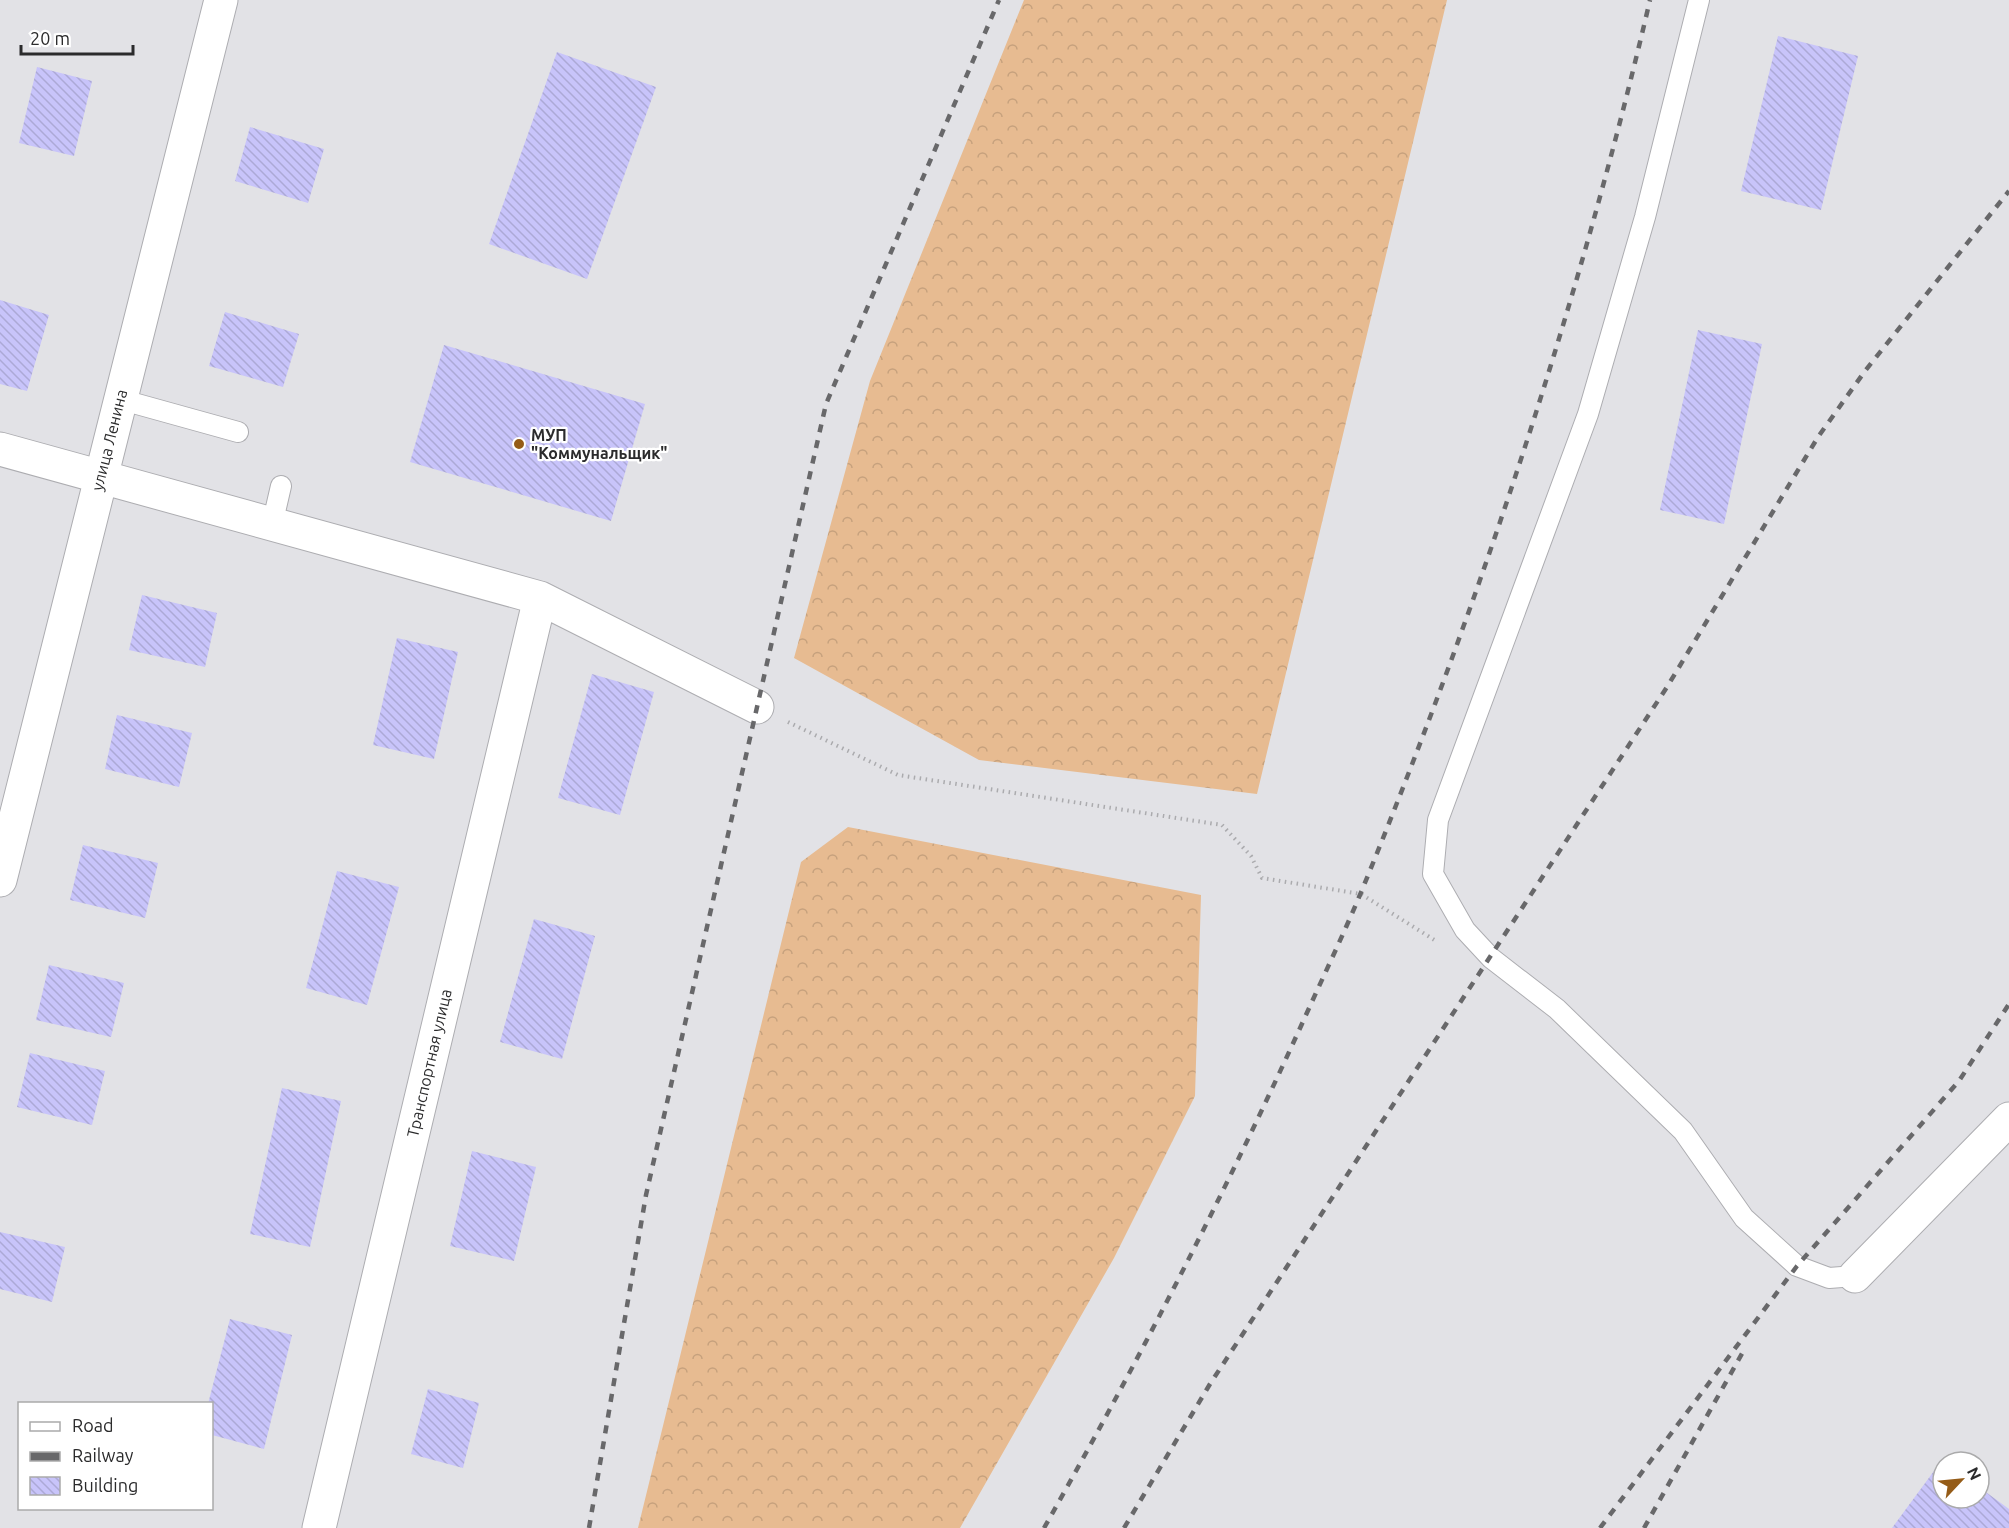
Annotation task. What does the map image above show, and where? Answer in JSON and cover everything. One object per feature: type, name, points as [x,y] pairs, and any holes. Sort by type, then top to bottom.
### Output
[{"type":"street","name":"улица Ленина","points":[[0,880],[99,477],[221,0]]},
{"type":"street","points":[[0,449],[540,598],[757,707]]},
{"type":"street","name":"Транспортная улица","points":[[319,1528],[540,598]]},
{"type":"street","points":[[1856,1276],[2009,1119]]},
{"type":"lane","points":[[1699,0],[1645,217],[1588,414],[1438,820],[1432,874],[1465,930],[1491,958],[1557,1009],[1683,1131],[1744,1218],[1797,1266],[1829,1278],[1856,1276]]},
{"type":"lane","points":[[119,399],[238,432]]},
{"type":"lane","points":[[272,525],[281,486]]},
{"type":"path","points":[[757,707],[898,775],[1222,825],[1251,856],[1262,878],[1361,894],[1408,921],[1450,951],[1491,958]]},
{"type":"green space","points":[[1024,0],[1447,0],[1257,794],[979,760],[794,658],[870,381]]},
{"type":"green space","points":[[848,827],[1201,895],[1195,1096],[1114,1258],[960,1528],[638,1528],[801,862]]},
{"type":"building","points":[[1778,36],[1858,56],[1821,210],[1741,191]]},
{"type":"building","points":[[557,52],[656,87],[587,279],[489,244]]},
{"type":"building","points":[[37,67],[92,81],[74,156],[19,143]]},
{"type":"building","points":[[250,127],[324,149],[308,203],[235,181]]},
{"type":"building","points":[[0,300],[49,315],[27,391],[0,384]]},
{"type":"building","points":[[225,312],[299,334],[283,387],[209,366]]},
{"type":"building","points":[[1698,330],[1762,344],[1724,524],[1660,510]]},
{"type":"building","points":[[444,345],[645,404],[611,521],[410,462]]},
{"type":"building","points":[[142,595],[217,613],[205,667],[129,650]]},
{"type":"building","points":[[397,638],[458,652],[434,759],[373,745]]},
{"type":"building","points":[[592,674],[654,692],[620,815],[558,798]]},
{"type":"building","points":[[117,715],[192,733],[179,787],[105,769]]},
{"type":"building","points":[[83,845],[158,863],[145,918],[70,900]]},
{"type":"building","points":[[337,871],[399,887],[367,1005],[306,988]]},
{"type":"building","points":[[534,919],[595,936],[562,1059],[500,1042]]},
{"type":"building","points":[[49,965],[124,983],[111,1037],[36,1020]]},
{"type":"building","points":[[30,1053],[105,1071],[92,1125],[17,1107]]},
{"type":"building","points":[[282,1088],[341,1101],[310,1247],[250,1234]]},
{"type":"building","points":[[472,1151],[536,1167],[514,1261],[450,1246]]},
{"type":"building","points":[[0,1232],[65,1247],[52,1302],[0,1289]]},
{"type":"building","points":[[230,1319],[292,1335],[264,1449],[213,1435],[213,1402],[209,1402]]},
{"type":"building","points":[[428,1389],[479,1403],[463,1468],[411,1454]]},
{"type":"building","points":[[1931,1475],[1931,1510],[1991,1510],[1991,1496],[2009,1509],[2009,1528],[1892,1528]]},
{"type":"railway","points":[[589,1528],[646,1195],[826,404],[999,0]]},
{"type":"railway","points":[[1044,1528],[1146,1342],[1241,1154],[1362,890],[1405,782],[1447,672],[1524,451],[1592,227],[1650,0]]},
{"type":"railway","points":[[1124,1528],[1210,1384],[1667,687],[1818,437],[1865,371],[2009,191]]},
{"type":"railway","points":[[1600,1528],[1797,1266],[1959,1081],[2009,1004]]},
{"type":"railway","points":[[1644,1528],[1744,1350]]},
{"type":"place","name":"МУП \"Коммунальщик\"","points":[[519,444]]}]
